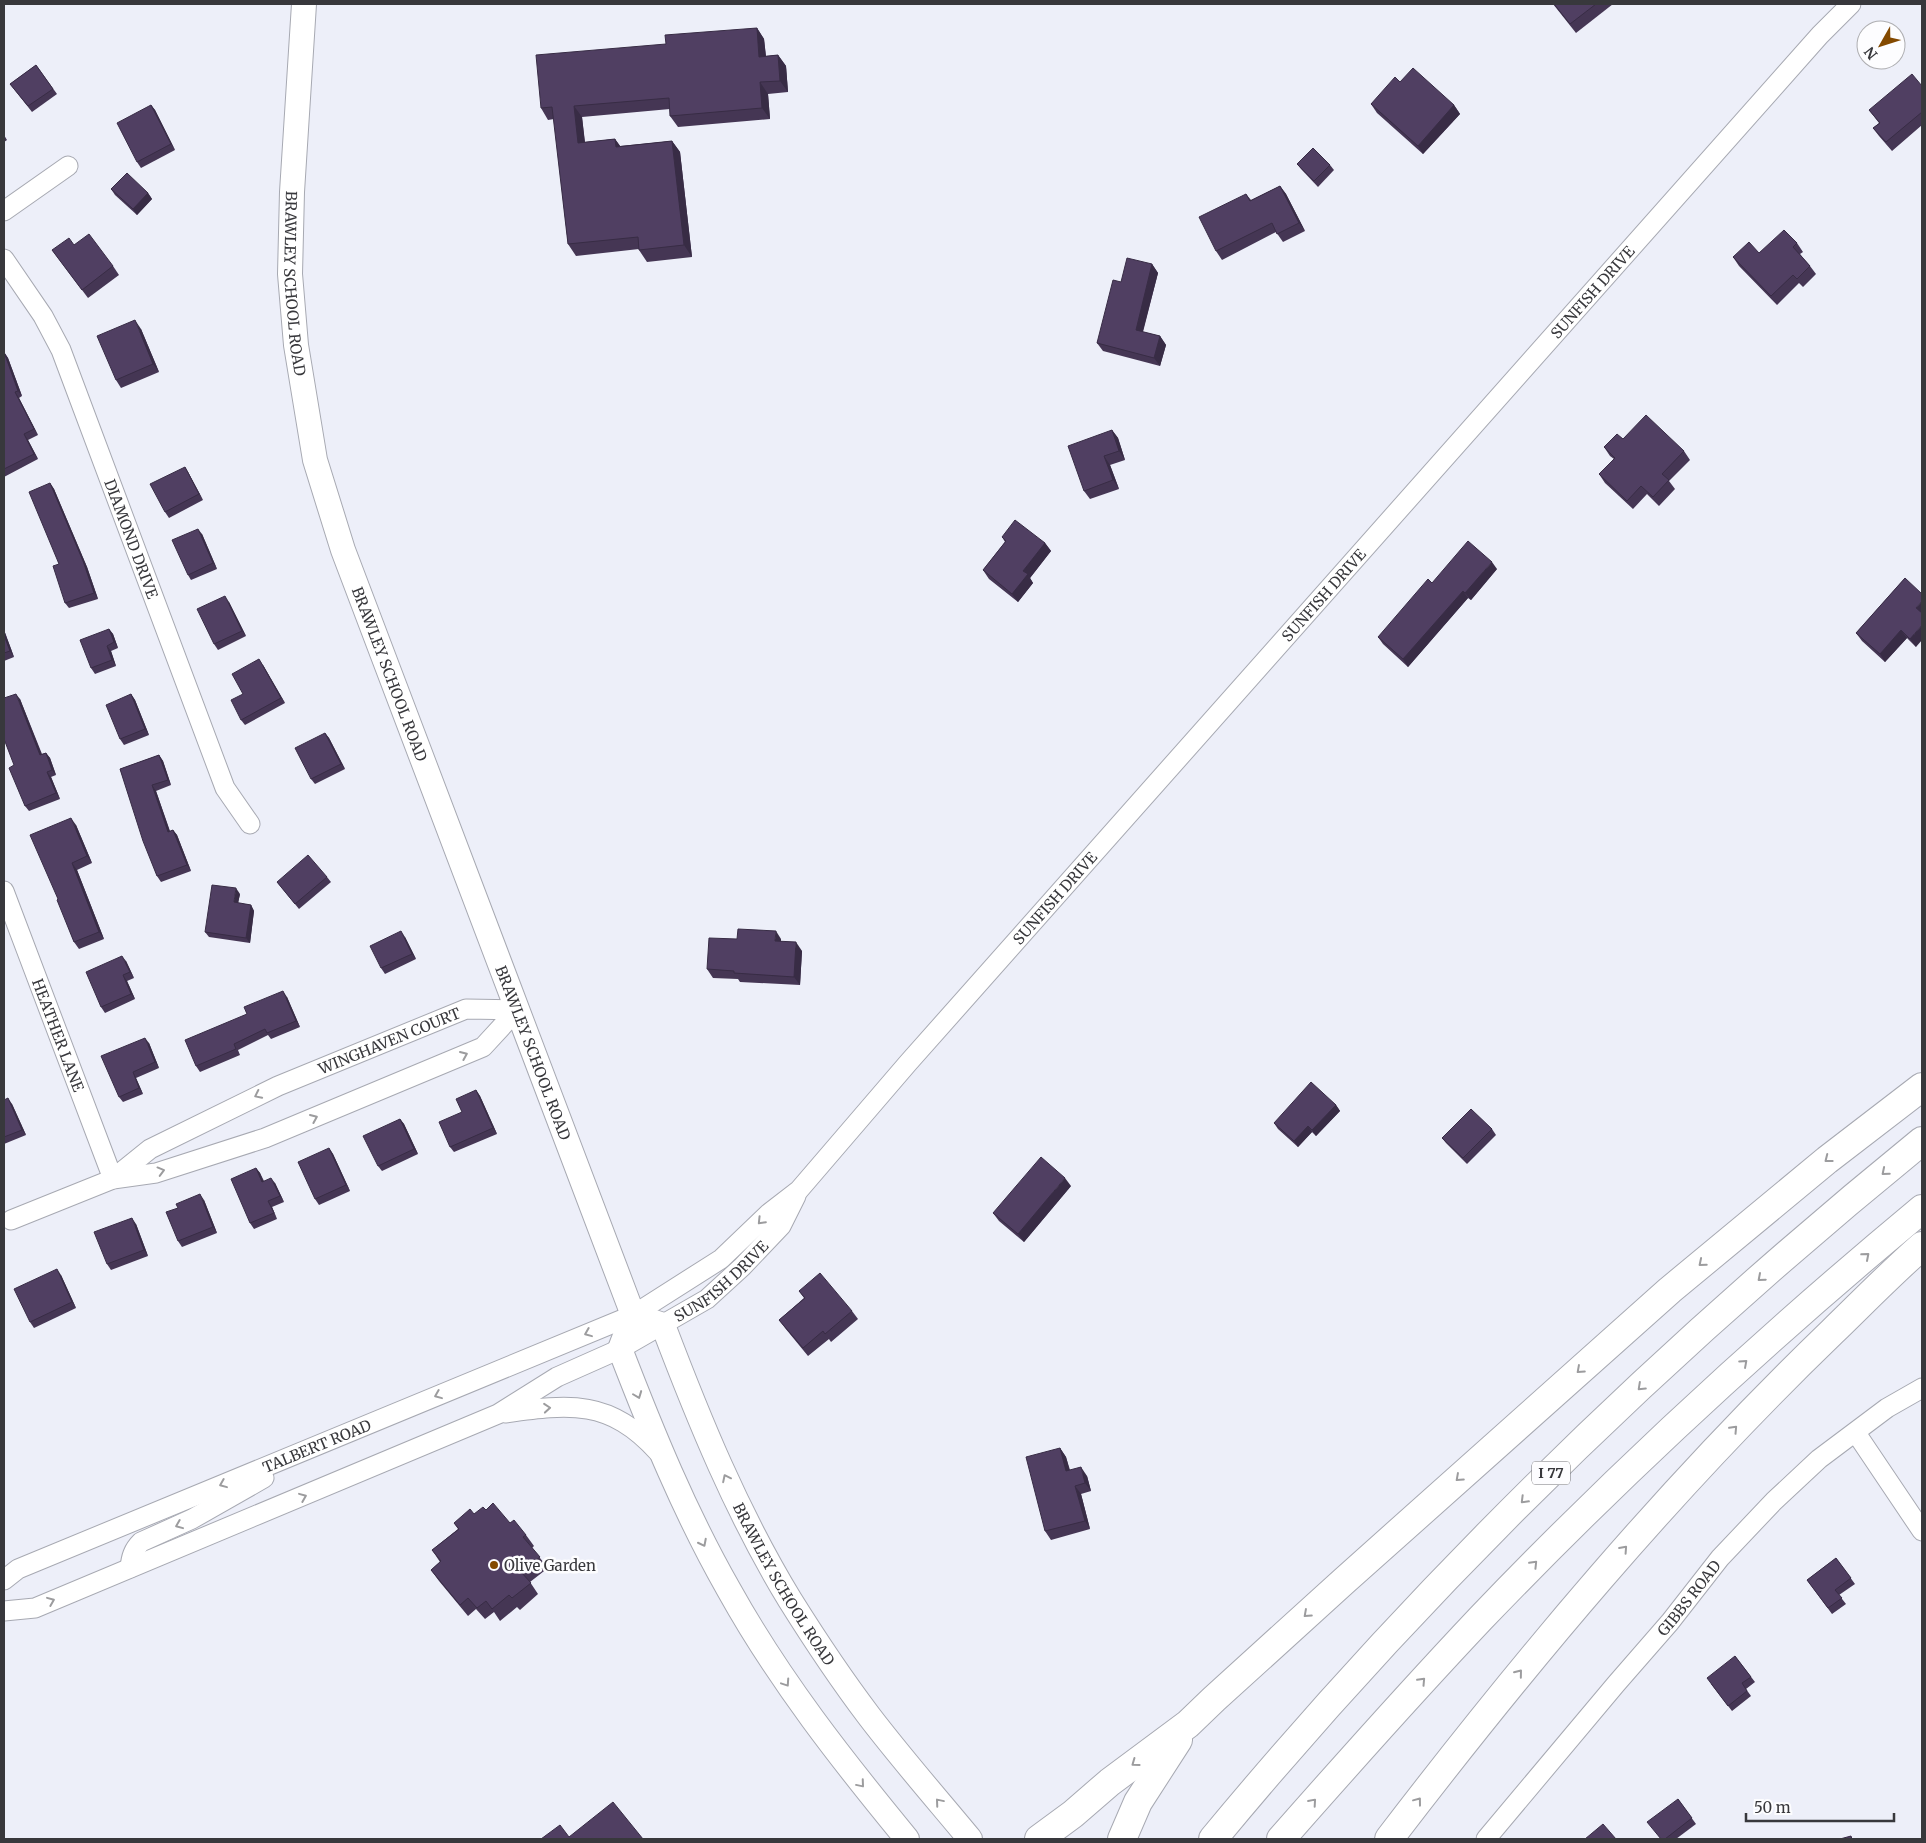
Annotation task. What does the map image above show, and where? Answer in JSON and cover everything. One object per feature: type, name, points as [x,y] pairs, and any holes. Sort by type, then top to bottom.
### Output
[{"type":"highway","points":[[1039,1839],[1073,1814],[1110,1782],[1188,1724],[1344,1581],[1670,1290],[1827,1160],[1922,1087]]},
{"type":"highway","name":"I 77","points":[[1213,1839],[1298,1740],[1370,1661],[1519,1505],[1595,1430],[1754,1283],[1922,1141]]},
{"type":"highway","points":[[1282,1839],[1408,1696],[1556,1542],[1639,1461],[1767,1342],[1922,1209]]},
{"type":"highway","points":[[1389,1839],[1522,1670],[1608,1568],[1688,1478],[1765,1397],[1922,1246]]},
{"type":"highway","points":[[1122,1839],[1138,1802],[1188,1724]]},
{"type":"main road","name":"BRAWLEY SCHOOL ROAD","points":[[304,4],[292,192],[290,274],[296,345],[316,460],[347,560],[633,1315]]},
{"type":"main road","points":[[663,1325],[633,1315],[620,1349],[663,1457],[711,1558],[767,1654],[831,1746],[907,1839]]},
{"type":"main road","name":"BRAWLEY SCHOOL ROAD","points":[[663,1325],[694,1406],[722,1471],[754,1536],[789,1598],[828,1658],[870,1717],[970,1839]]},
{"type":"street","name":"SUNFISH DRIVE","points":[[633,1315],[721,1259],[768,1214],[799,1190],[914,1056],[1814,43],[1851,4]]},
{"type":"street","points":[[4,212],[68,166]]},
{"type":"street","name":"DIAMOND DRIVE","points":[[4,259],[53,332],[225,788],[250,824]]},
{"type":"street","name":"HEATHER LANE","points":[[4,891],[113,1178]]},
{"type":"street","name":"WINGHAVEN COURT","points":[[11,1220],[113,1178],[150,1149],[278,1086],[466,1009],[517,1010]]},
{"type":"street","name":"WINGHAVEN COURT","points":[[113,1178],[156,1173],[265,1138],[483,1047],[517,1010]]},
{"type":"street","name":"SUNFISH DRIVE","points":[[620,1349],[707,1299],[742,1267],[780,1226],[799,1190]]},
{"type":"street","name":"TALBERT ROAD","points":[[4,1580],[18,1569],[633,1315]]},
{"type":"street","points":[[4,1611],[35,1608],[498,1414],[557,1377],[620,1349]]},
{"type":"street","name":"GIBBS ROAD","points":[[1486,1839],[1670,1622],[1720,1558],[1819,1459],[1887,1408],[1922,1388]]},
{"type":"street","points":[[498,1414],[547,1407],[581,1408],[598,1411],[618,1418],[632,1427],[663,1457]]},
{"type":"street","points":[[1856,1433],[1922,1531]]},
{"type":"street","points":[[130,1568],[134,1549],[141,1542],[192,1519],[328,1441]]},
{"type":"building","points":[[1554,4],[1596,4],[1570,24]]},
{"type":"building","points":[[757,28],[759,57],[778,55],[780,81],[760,82],[762,108],[670,116],[669,98],[574,106],[578,143],[615,139],[616,147],[672,141],[684,245],[639,250],[638,237],[568,244],[552,107],[541,108],[536,55],[666,44],[665,35]]},
{"type":"building","points":[[36,65],[53,89],[28,106],[10,84]]},
{"type":"building","points":[[1413,68],[1454,105],[1418,146],[1371,104],[1395,77],[1400,82]]},
{"type":"building","points":[[1912,74],[1922,86],[1922,112],[1886,142],[1873,128],[1880,123],[1869,110]]},
{"type":"building","points":[[151,105],[171,144],[137,162],[117,123]]},
{"type":"building","points":[[1313,148],[1330,165],[1314,181],[1297,164]]},
{"type":"building","points":[[127,173],[148,193],[133,209],[111,189]]},
{"type":"building","points":[[1280,186],[1299,223],[1277,234],[1272,223],[1216,251],[1199,217],[1246,194],[1250,201]]},
{"type":"building","points":[[1784,230],[1797,243],[1793,247],[1810,266],[1797,279],[1793,275],[1771,296],[1733,257],[1749,242],[1759,253]]},
{"type":"building","points":[[89,234],[113,266],[82,290],[52,250],[69,238],[74,245]]},
{"type":"building","points":[[1127,258],[1152,264],[1136,330],[1160,336],[1154,358],[1097,343],[1113,280],[1121,282]]},
{"type":"building","points":[[135,320],[153,364],[116,380],[97,336]]},
{"type":"building","points":[[4,352],[18,391],[15,392],[34,429],[24,434],[34,454],[4,469]]},
{"type":"building","points":[[1646,415],[1684,451],[1662,474],[1669,480],[1653,497],[1641,486],[1627,501],[1599,474],[1615,458],[1604,447],[1617,434],[1623,439]]},
{"type":"building","points":[[1112,430],[1119,451],[1104,456],[1113,480],[1084,491],[1068,446]]},
{"type":"building","points":[[185,467],[199,494],[165,512],[150,484]]},
{"type":"building","points":[[50,483],[83,561],[94,593],[65,603],[53,566],[59,564],[29,492]]},
{"type":"building","points":[[1015,520],[1045,543],[1023,571],[1028,574],[1012,594],[983,570],[1006,541],[1002,537]]},
{"type":"building","points":[[198,529],[213,563],[188,575],[172,540]]},
{"type":"building","points":[[1468,541],[1492,562],[1465,593],[1463,591],[1403,659],[1378,637],[1428,579],[1432,583]]},
{"type":"building","points":[[1905,578],[1922,594],[1922,601],[1916,608],[1922,613],[1922,625],[1910,639],[1901,630],[1880,654],[1856,633]]},
{"type":"building","points":[[225,596],[242,631],[214,644],[197,609]]},
{"type":"building","points":[[109,629],[114,642],[107,646],[112,660],[91,668],[80,640]]},
{"type":"building","points":[[4,635],[10,651],[4,653]]},
{"type":"building","points":[[259,659],[281,698],[241,720],[231,700],[243,694],[232,674]]},
{"type":"building","points":[[16,694],[40,755],[46,753],[52,770],[47,772],[56,793],[25,806],[9,768],[14,765],[4,739],[4,698]]},
{"type":"building","points":[[131,694],[145,729],[120,739],[106,705]]},
{"type":"building","points":[[325,733],[341,764],[311,779],[295,748]]},
{"type":"building","points":[[159,755],[168,780],[152,785],[168,832],[173,830],[187,865],[157,876],[143,841],[120,769]]},
{"type":"building","points":[[71,818],[87,856],[72,863],[99,932],[74,942],[58,899],[30,835]]},
{"type":"building","points":[[308,855],[327,877],[295,904],[277,882]]},
{"type":"building","points":[[212,885],[236,888],[234,902],[251,905],[246,938],[205,932]]},
{"type":"building","points":[[738,929],[776,931],[775,941],[796,942],[794,977],[734,973],[734,971],[707,969],[709,938],[737,939]]},
{"type":"building","points":[[401,931],[412,954],[381,968],[370,946]]},
{"type":"building","points":[[122,956],[130,972],[123,975],[131,994],[101,1007],[86,972]]},
{"type":"building","points":[[283,991],[296,1021],[267,1033],[265,1029],[234,1044],[236,1049],[196,1066],[185,1040],[247,1014],[244,1007]]},
{"type":"building","points":[[145,1038],[155,1062],[133,1072],[139,1088],[119,1097],[101,1056]]},
{"type":"building","points":[[1311,1082],[1336,1105],[1312,1130],[1308,1126],[1294,1141],[1274,1123]]},
{"type":"building","points":[[476,1090],[493,1128],[450,1147],[439,1122],[462,1112],[456,1099]]},
{"type":"building","points":[[8,1098],[22,1130],[4,1137],[4,1100]]},
{"type":"building","points":[[1471,1109],[1492,1129],[1463,1158],[1442,1138]]},
{"type":"building","points":[[400,1119],[414,1149],[378,1166],[363,1136]]},
{"type":"building","points":[[329,1148],[346,1185],[315,1199],[298,1162]]},
{"type":"building","points":[[1041,1157],[1065,1178],[1018,1234],[993,1213]]},
{"type":"building","points":[[256,1168],[262,1182],[271,1178],[280,1196],[268,1201],[274,1213],[250,1223],[231,1179]]},
{"type":"building","points":[[200,1194],[213,1227],[178,1241],[166,1212],[178,1208],[176,1204]]},
{"type":"building","points":[[132,1218],[144,1250],[107,1264],[94,1232]]},
{"type":"building","points":[[57,1269],[72,1302],[30,1322],[14,1289]]},
{"type":"building","points":[[820,1273],[852,1311],[825,1334],[823,1331],[803,1348],[779,1320],[805,1298],[799,1291]]},
{"type":"building","points":[[1060,1448],[1066,1471],[1081,1467],[1085,1483],[1075,1486],[1085,1521],[1045,1531],[1026,1457]]},
{"type":"building","name":"Olive Garden","points":[[493,1503],[510,1523],[514,1520],[526,1535],[523,1537],[540,1557],[521,1572],[531,1583],[512,1598],[509,1595],[492,1609],[486,1601],[477,1608],[468,1598],[460,1605],[431,1570],[441,1561],[432,1550],[459,1529],[454,1523],[470,1509],[474,1514],[483,1507],[486,1510]]},
{"type":"building","points":[[1836,1558],[1851,1578],[1835,1590],[1842,1598],[1828,1608],[1807,1580]]},
{"type":"building","points":[[1735,1656],[1751,1677],[1742,1683],[1747,1691],[1728,1706],[1707,1678]]},
{"type":"building","points":[[1678,1799],[1692,1818],[1665,1839],[1661,1839],[1647,1822]]},
{"type":"building","points":[[613,1802],[643,1839],[541,1839],[560,1825],[569,1837]]},
{"type":"building","points":[[1603,1824],[1616,1839],[1585,1839]]},
{"type":"building","points":[[1851,1836],[1852,1839],[1840,1839]]},
{"type":"place","name":"Olive Garden","points":[[494,1565]]}]
